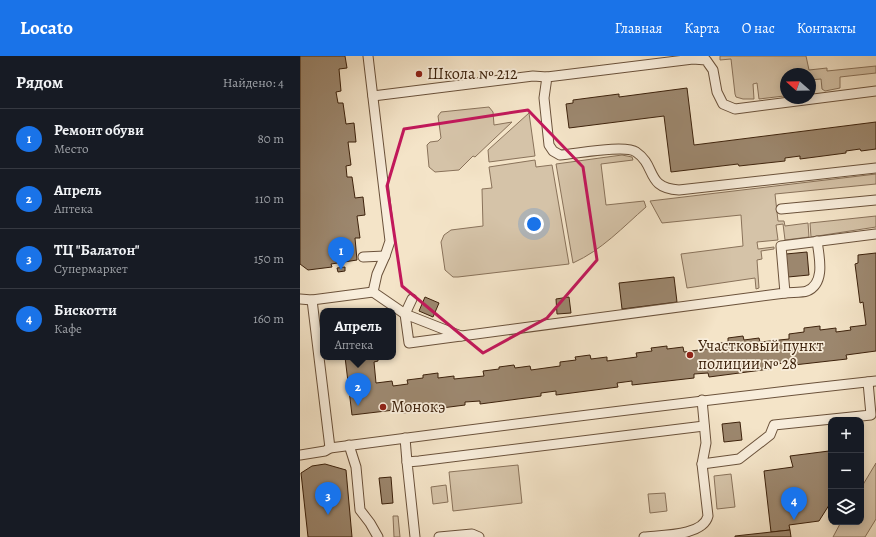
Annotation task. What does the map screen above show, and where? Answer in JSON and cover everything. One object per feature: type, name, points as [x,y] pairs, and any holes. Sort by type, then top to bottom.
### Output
[{"type":"lane","points":[[368,56],[390,241],[377,274],[373,292]]},
{"type":"lane","points":[[373,96],[534,76],[547,77],[692,59],[706,60],[713,70],[717,92],[723,104],[736,109],[876,91]]},
{"type":"lane","points":[[547,77],[544,98],[550,145],[553,151],[560,155],[624,148],[636,151],[644,160],[660,186],[668,190],[876,168]]},
{"type":"lane","points":[[780,209],[876,200]]},
{"type":"lane","points":[[785,293],[781,246],[876,234]]},
{"type":"lane","points":[[412,299],[405,314],[409,344],[808,291],[815,284],[821,268],[817,241]]},
{"type":"lane","points":[[363,257],[385,256]]},
{"type":"lane","points":[[300,299],[312,300],[373,292],[405,314],[463,336]]},
{"type":"lane","points":[[312,300],[330,448]]},
{"type":"lane","points":[[300,455],[325,452],[330,448],[702,400],[872,382],[872,415],[774,425],[770,435],[740,459],[702,464]]},
{"type":"lane","points":[[644,537],[693,531],[703,526],[707,521],[708,516],[702,464],[706,443],[702,400]]},
{"type":"lane","points":[[407,462],[704,426]]},
{"type":"lane","points":[[405,438],[415,537]]},
{"type":"lane","points":[[349,446],[356,467],[360,510],[378,537]]},
{"type":"lane","points":[[439,537],[472,534],[480,537]]},
{"type":"highlighted area","points":[[528,110],[583,167],[597,260],[547,318],[483,353],[402,286],[387,186],[404,129]]},
{"type":"shaded area","points":[[720,56],[806,56],[809,68],[780,68],[780,96],[759,99],[757,83],[753,84],[754,99],[743,99],[736,97],[735,94],[731,59],[720,60]]},
{"type":"shaded area","points":[[876,66],[876,73],[840,77],[840,88],[825,91],[822,89],[821,79],[816,79],[816,69],[827,68],[827,71]]},
{"type":"shaded area","points":[[489,107],[493,112],[494,125],[512,122],[459,170],[435,172],[429,167],[427,145],[430,142],[438,141],[441,138],[438,116],[441,112]]},
{"type":"shaded area","points":[[529,113],[535,156],[489,162],[488,150]]},
{"type":"shaded area","points":[[622,155],[632,157],[633,160],[601,164],[606,205],[644,201],[646,207],[603,245],[584,258],[573,263],[556,164]]},
{"type":"shaded area","points":[[535,160],[536,167],[552,165],[569,264],[453,277],[445,270],[441,242],[444,235],[451,230],[483,226],[482,189],[492,188],[489,167]]},
{"type":"shaded area","points":[[876,174],[876,184],[775,194],[778,221],[784,221],[785,226],[808,223],[809,237],[785,240],[783,224],[776,225],[778,240],[757,242],[758,249],[774,247],[774,249],[761,251],[762,259],[757,260],[759,288],[756,289],[755,278],[687,288],[681,254],[743,246],[741,215],[662,223],[650,201]]},
{"type":"shaded area","points":[[876,216],[876,227],[811,237],[810,223]]},
{"type":"shaded area","points":[[876,463],[876,519],[865,537],[833,537],[839,525],[864,525],[864,483]]},
{"type":"shaded area","points":[[518,465],[522,503],[453,511],[449,472]]},
{"type":"shaded area","points":[[731,474],[735,507],[717,509],[714,476]]},
{"type":"shaded area","points":[[446,485],[448,502],[433,504],[431,487]]},
{"type":"shaded area","points":[[665,493],[667,511],[650,513],[648,494]]},
{"type":"shaded area","points":[[393,516],[398,516],[400,537],[394,537]]},
{"type":"building","points":[[300,56],[345,56],[347,68],[339,69],[341,91],[336,92],[338,103],[343,103],[346,124],[354,123],[356,142],[348,142],[351,165],[346,166],[347,177],[352,177],[355,198],[363,197],[365,215],[357,216],[360,238],[355,238],[357,260],[331,264],[332,267],[308,270],[300,264]]},
{"type":"building","points":[[687,88],[694,145],[876,122],[876,149],[861,151],[860,149],[846,151],[846,153],[800,159],[800,156],[785,158],[785,161],[739,166],[738,164],[671,172],[664,116],[569,128],[566,104],[573,103],[573,100],[619,94],[619,97]]},
{"type":"building","points":[[807,252],[809,275],[788,277],[786,254]]},
{"type":"building","points":[[876,253],[876,351],[846,355],[847,359],[785,366],[784,363],[770,365],[770,369],[709,377],[708,373],[694,374],[694,378],[632,385],[632,381],[617,383],[618,387],[556,395],[556,391],[541,393],[541,396],[480,404],[480,401],[465,402],[465,405],[403,413],[403,409],[352,415],[345,360],[378,360],[374,362],[376,383],[392,381],[393,386],[408,384],[407,380],[423,378],[423,375],[438,373],[438,378],[454,376],[454,379],[484,376],[483,371],[514,365],[515,368],[530,366],[531,370],[560,366],[560,362],[576,360],[575,357],[590,355],[591,359],[607,357],[607,361],[637,357],[636,353],[652,351],[651,348],[667,346],[667,349],[683,347],[684,352],[713,348],[713,344],[728,342],[728,338],[743,336],[744,340],[759,338],[760,342],[789,339],[789,334],[804,332],[804,328],[820,326],[820,330],[836,328],[836,332],[851,330],[850,327],[866,325],[863,302],[860,303],[855,264],[858,263],[858,255]]},
{"type":"building","points":[[345,267],[345,271],[338,272],[337,268]]},
{"type":"building","points":[[674,277],[677,302],[622,309],[619,283]]},
{"type":"building","points":[[425,297],[439,303],[433,317],[419,311]]},
{"type":"building","points":[[569,297],[571,313],[557,314],[556,299]]},
{"type":"building","points":[[740,422],[742,440],[724,442],[722,424]]},
{"type":"building","points":[[828,451],[828,507],[819,521],[789,525],[790,530],[771,532],[764,471],[793,467],[790,456]]},
{"type":"building","points":[[325,464],[346,470],[352,537],[308,537],[301,473],[312,466]]},
{"type":"building","points":[[391,477],[393,503],[382,504],[379,478]]},
{"type":"building","points":[[790,530],[791,537],[735,537],[735,536]]},
{"type":"place","name":"Школа № 212","points":[[419,74]]},
{"type":"place","name":"Ремонт обуви","points":[[341,270]]},
{"type":"place","name":"Участковый пункт полиции № 28","points":[[690,355]]},
{"type":"place","name":"Апрель","points":[[358,406]]},
{"type":"place","name":"Монокэ","points":[[383,407]]},
{"type":"place","name":"ТЦ \"Балатон\"","points":[[328,515]]},
{"type":"place","name":"Бискотти","points":[[794,520]]}]
